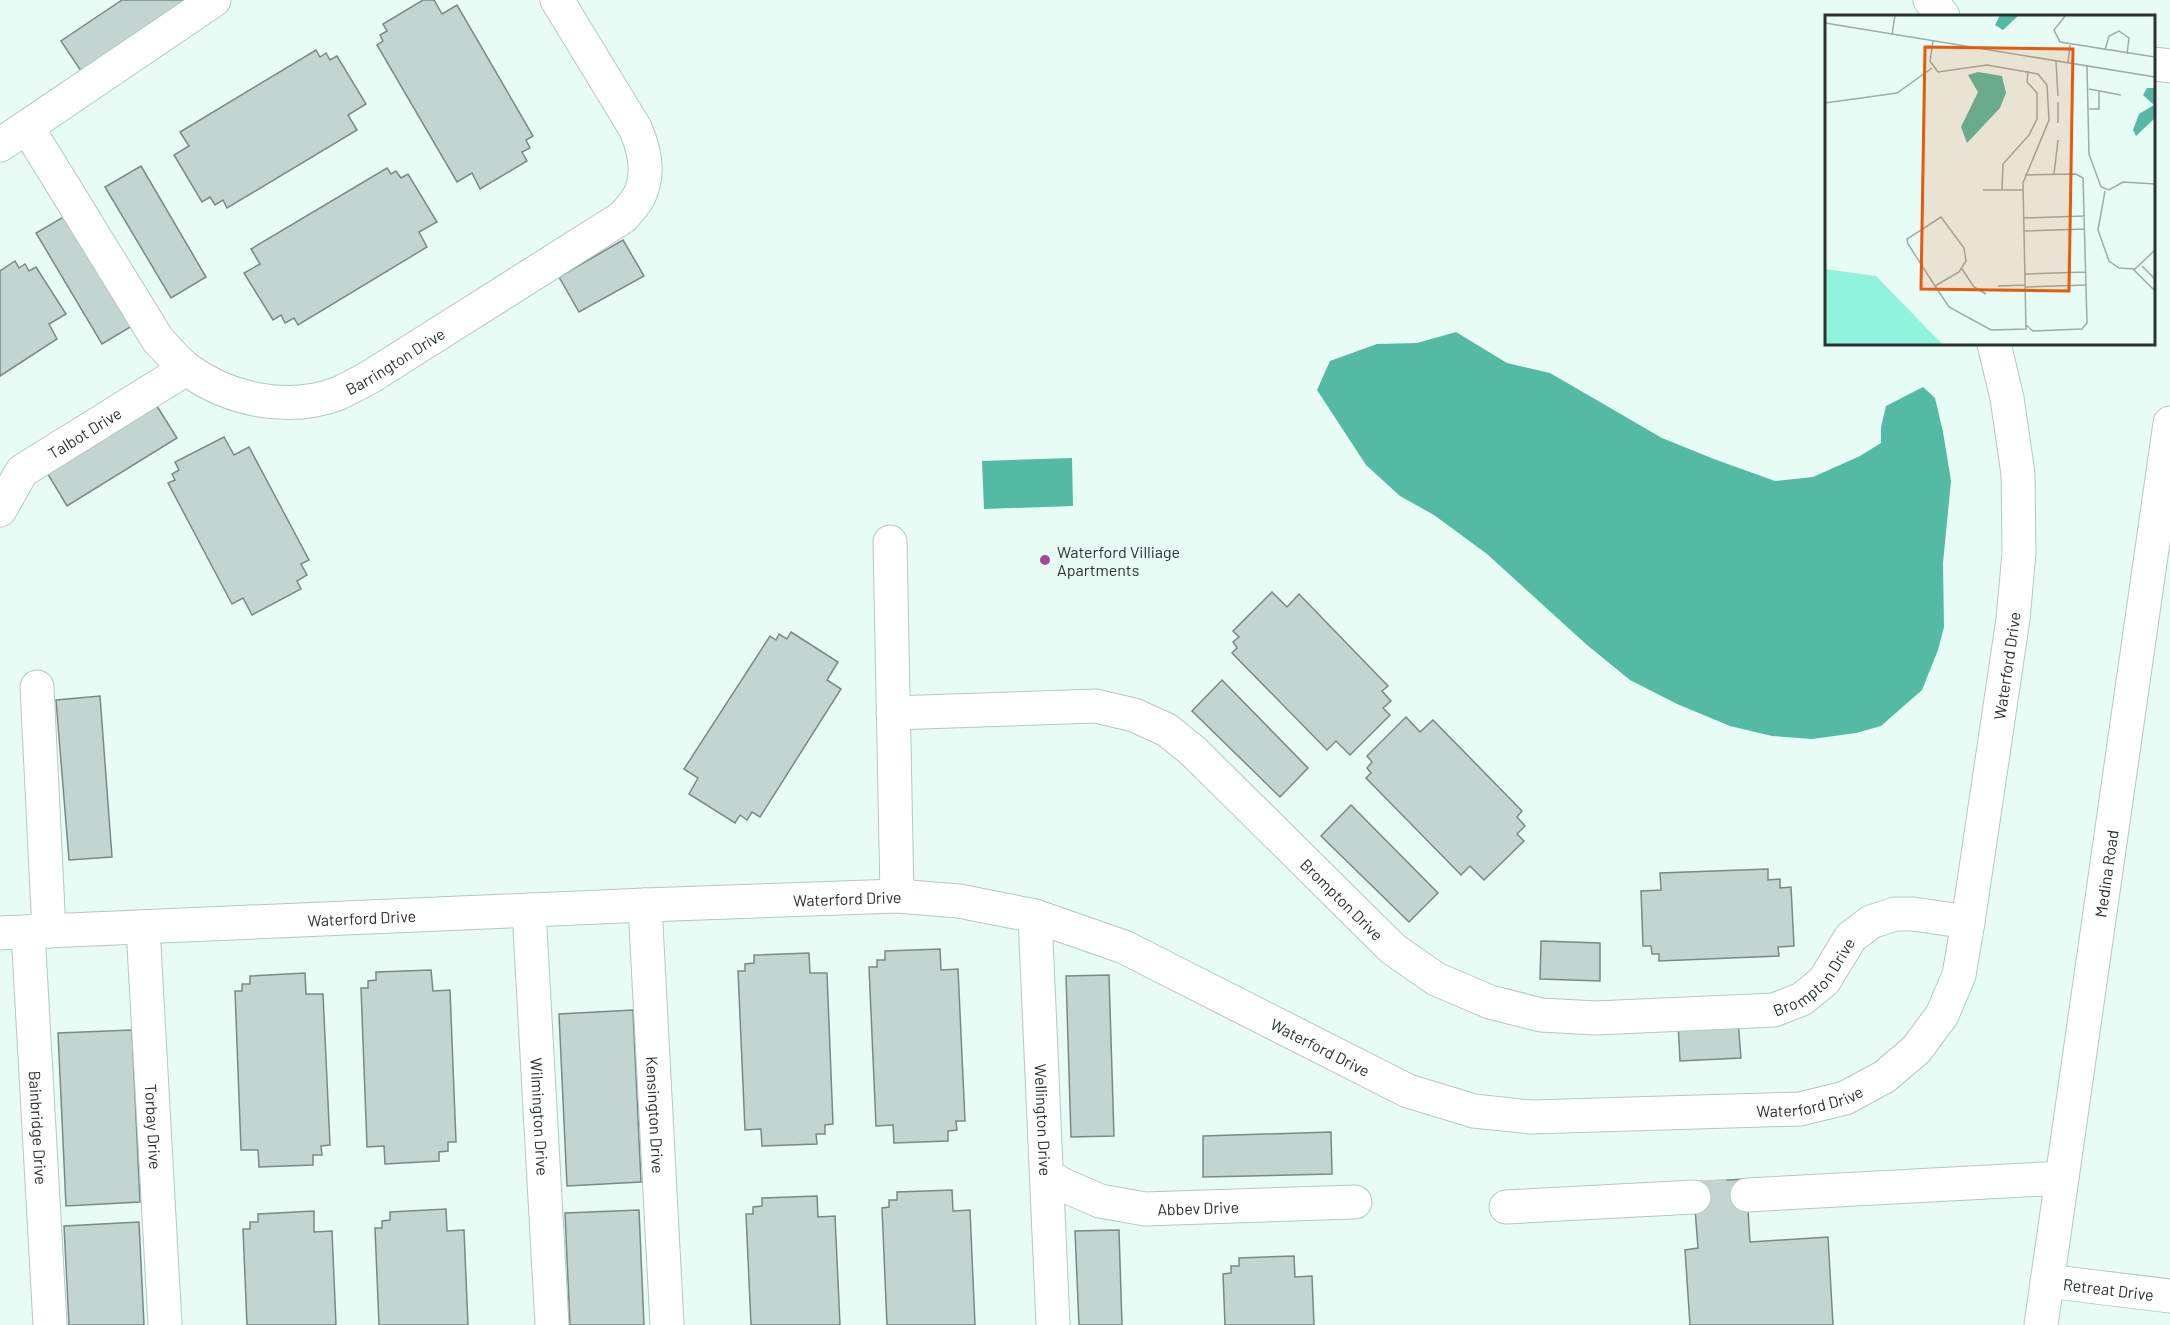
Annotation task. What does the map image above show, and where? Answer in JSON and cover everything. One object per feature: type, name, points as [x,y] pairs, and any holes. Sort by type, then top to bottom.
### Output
[{"type":"main road","points":[[0,145],[214,0]]},
{"type":"main road","name":"Barrington Drive","points":[[27,127],[158,340],[186,369],[216,388],[255,400],[296,403],[336,394],[370,377],[623,217],[638,197],[646,169],[642,143],[557,0]]},
{"type":"main road","points":[[1930,0],[1942,15]]},
{"type":"main road","points":[[2155,64],[2170,66]]},
{"type":"main road","name":"Waterford Drive","points":[[25,932],[897,896],[959,901],[1035,916],[1124,946],[1408,1091],[1474,1111],[1531,1118],[1800,1109],[1845,1098],[1884,1077],[1916,1050],[1942,1015],[1959,975],[2013,619],[2019,552],[2018,474],[2007,398],[1994,345]]},
{"type":"main road","name":"Talbot Drive","points":[[0,510],[22,471],[186,369]]},
{"type":"main road","name":"Medina Road","points":[[2041,1325],[2170,423]]},
{"type":"main road","points":[[890,542],[897,896]]},
{"type":"main road","name":"Bainbridge Drive","points":[[36,687],[25,932],[50,1325]]},
{"type":"main road","name":"Brompton Drive","points":[[893,713],[1096,706],[1134,715],[1167,730],[1193,751],[1393,949],[1436,979],[1490,1002],[1541,1015],[1596,1018],[1774,1010],[1802,999],[1824,981],[1851,937],[1871,922],[1895,914],[1904,914],[1968,922]]},
{"type":"main road","name":"Kensington Drive","points":[[645,905],[667,1325]]},
{"type":"main road","name":"Wilmington Drive","points":[[529,910],[552,1325]]},
{"type":"main road","name":"Wellington Drive","points":[[1035,916],[1053,1325]]},
{"type":"main road","name":"Torbay Drive","points":[[143,927],[165,1325]]},
{"type":"main road","name":"Abbev Drive","points":[[1047,1175],[1061,1184],[1100,1201],[1145,1209],[1355,1202]]},
{"type":"main road","points":[[1747,1195],[2062,1178]]},
{"type":"main road","points":[[1506,1207],[1694,1197]]},
{"type":"main road","name":"Retreat Drive","points":[[2047,1281],[2170,1296]]},
{"type":"shaded area","points":[[1456,332],[1507,363],[1550,373],[1662,438],[1775,481],[1813,477],[1860,456],[1881,443],[1881,427],[1886,406],[1923,387],[1935,398],[1951,481],[1943,563],[1944,627],[1938,650],[1922,690],[1881,726],[1856,733],[1812,739],[1772,736],[1730,726],[1677,704],[1630,680],[1587,645],[1487,554],[1434,515],[1400,496],[1366,465],[1317,390],[1330,361],[1377,344],[1417,343]]},
{"type":"shaded area","points":[[1072,458],[1073,506],[984,509],[982,461]]},
{"type":"building","points":[[122,0],[201,0],[85,77],[61,41]]},
{"type":"building","points":[[423,0],[434,0],[442,14],[457,5],[533,136],[526,140],[530,148],[522,152],[527,161],[480,189],[472,173],[457,182],[377,45],[383,41],[380,35],[387,31],[383,24]]},
{"type":"building","points":[[316,50],[320,57],[326,53],[330,60],[337,56],[366,104],[348,115],[357,130],[227,208],[223,200],[215,205],[210,197],[202,202],[174,155],[189,146],[180,132]]},
{"type":"building","points":[[141,166],[206,277],[171,298],[105,187]]},
{"type":"building","points":[[387,168],[391,174],[396,171],[401,178],[408,174],[437,222],[419,232],[427,247],[298,325],[294,318],[285,323],[281,315],[273,320],[244,273],[260,264],[251,249]]},
{"type":"building","points":[[72,212],[137,323],[102,344],[36,233]]},
{"type":"building","points":[[623,240],[644,276],[579,312],[559,277]]},
{"type":"building","points":[[15,261],[19,268],[25,264],[29,271],[36,267],[66,314],[49,324],[57,339],[0,376],[0,271]]},
{"type":"building","points":[[155,403],[177,438],[67,506],[46,471]]},
{"type":"building","points":[[224,437],[234,455],[249,447],[309,560],[301,564],[307,575],[297,581],[301,589],[252,615],[243,598],[232,604],[168,483],[175,480],[172,474],[179,470],[175,462]]},
{"type":"building","points":[[1272,592],[1287,607],[1299,594],[1388,686],[1382,691],[1391,701],[1383,708],[1390,715],[1350,755],[1336,741],[1327,750],[1232,653],[1237,648],[1233,642],[1239,637],[1233,631]]},
{"type":"building","points":[[791,632],[838,662],[827,680],[841,689],[760,817],[752,812],[747,820],[740,815],[735,823],[689,794],[698,778],[684,769],[770,636],[776,640],[779,634],[787,639]]},
{"type":"building","points":[[1222,680],[1308,768],[1280,797],[1192,711]]},
{"type":"building","points":[[100,696],[112,857],[69,860],[56,700]]},
{"type":"building","points":[[1406,717],[1420,732],[1433,720],[1522,811],[1517,817],[1525,826],[1517,834],[1524,841],[1484,880],[1470,866],[1461,875],[1366,778],[1371,773],[1367,768],[1372,762],[1367,756]]},
{"type":"building","points":[[1351,805],[1438,893],[1409,922],[1321,836]]},
{"type":"building","points":[[1768,869],[1768,880],[1780,879],[1780,888],[1791,887],[1794,946],[1778,947],[1779,956],[1659,961],[1659,954],[1652,954],[1651,946],[1643,946],[1641,891],[1661,890],[1660,873]]},
{"type":"building","points":[[1541,941],[1600,943],[1600,981],[1540,979]]},
{"type":"building","points":[[940,949],[941,970],[958,969],[965,1121],[956,1121],[957,1130],[948,1131],[948,1141],[894,1143],[893,1125],[876,1126],[869,967],[877,967],[877,960],[885,960],[885,951]]},
{"type":"building","points":[[809,953],[810,973],[827,973],[833,1124],[825,1125],[825,1134],[816,1134],[817,1144],[762,1146],[761,1129],[745,1130],[738,971],[745,971],[745,964],[754,963],[754,955]]},
{"type":"building","points":[[431,970],[433,991],[450,990],[456,1142],[448,1142],[448,1151],[439,1152],[439,1161],[385,1164],[384,1146],[367,1147],[361,988],[368,988],[368,981],[376,980],[376,972]]},
{"type":"building","points":[[305,973],[306,994],[323,994],[330,1145],[321,1146],[322,1155],[313,1155],[313,1165],[259,1167],[258,1150],[241,1150],[235,991],[242,991],[242,984],[250,984],[250,976]]},
{"type":"building","points":[[1109,975],[1114,1136],[1071,1137],[1066,976]]},
{"type":"building","points":[[633,1010],[641,1182],[567,1186],[559,1014]]},
{"type":"building","points":[[1738,1020],[1741,1058],[1680,1061],[1678,1023]]},
{"type":"building","points":[[132,1030],[140,1202],[66,1206],[58,1033]]},
{"type":"building","points":[[1331,1132],[1332,1174],[1203,1177],[1203,1136]]},
{"type":"building","points":[[1746,1179],[1750,1242],[1828,1237],[1833,1325],[1690,1325],[1685,1250],[1698,1248],[1693,1182]]},
{"type":"building","points":[[952,1190],[953,1211],[970,1210],[975,1325],[887,1325],[882,1208],[889,1207],[889,1200],[897,1200],[897,1192]]},
{"type":"building","points":[[817,1196],[818,1217],[835,1216],[840,1325],[751,1325],[746,1214],[753,1214],[753,1207],[762,1206],[762,1198]]},
{"type":"building","points":[[446,1209],[447,1231],[464,1230],[468,1325],[379,1325],[375,1228],[382,1228],[382,1221],[390,1220],[390,1212]]},
{"type":"building","points":[[639,1210],[644,1325],[570,1325],[565,1213]]},
{"type":"building","points":[[314,1211],[314,1232],[332,1231],[336,1325],[247,1325],[243,1229],[250,1229],[250,1222],[258,1222],[258,1214]]},
{"type":"building","points":[[139,1222],[144,1325],[69,1325],[64,1226]]},
{"type":"building","points":[[1119,1230],[1122,1325],[1079,1325],[1075,1231]]},
{"type":"building","points":[[1294,1256],[1295,1277],[1312,1276],[1314,1325],[1225,1325],[1223,1274],[1231,1273],[1231,1266],[1239,1266],[1239,1258]]},
{"type":"tunnel","points":[[1694,1197],[1747,1195]]},
{"type":"place","name":"Waterford Villiage Apartments","points":[[1045,560]]}]
